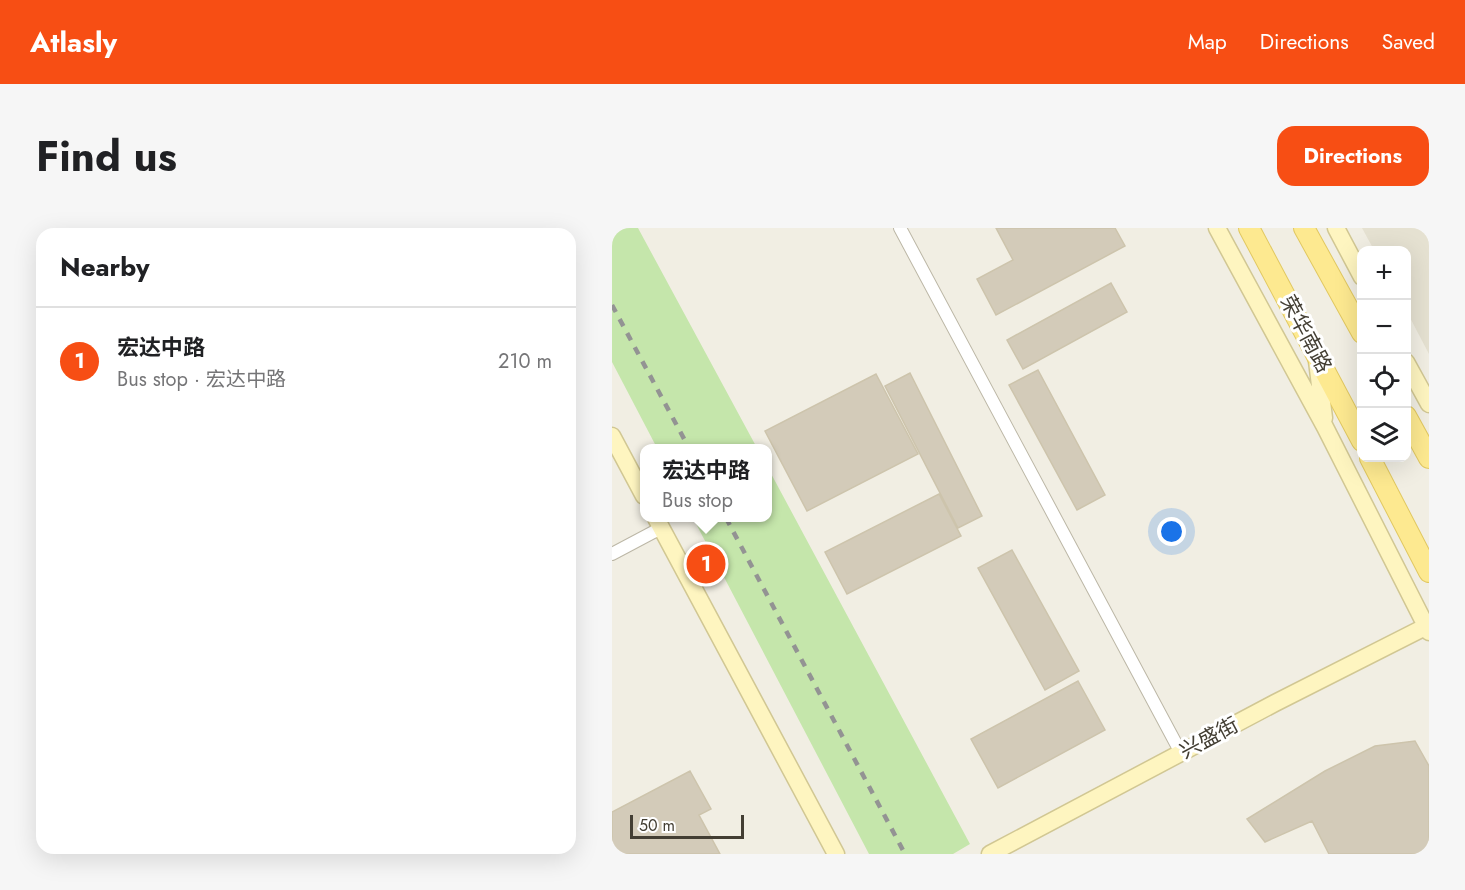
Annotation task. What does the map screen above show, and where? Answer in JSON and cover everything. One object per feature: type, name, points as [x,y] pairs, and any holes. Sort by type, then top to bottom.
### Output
[{"type":"main road","name":"荣华南路","points":[[1249,228],[1357,432]]},
{"type":"main road","points":[[1304,228],[1357,324]]},
{"type":"main road","points":[[1411,424],[1429,458]]},
{"type":"main road","points":[[1372,462],[1429,572]]},
{"type":"street","points":[[900,228],[1181,753]]},
{"type":"street","points":[[1217,228],[1325,427],[1428,627]]},
{"type":"street","points":[[1336,228],[1357,268]]},
{"type":"street","points":[[1316,354],[1325,427]]},
{"type":"street","points":[[1411,370],[1429,404]]},
{"type":"street","points":[[612,436],[640,487]]},
{"type":"street","points":[[612,554],[659,523],[836,854]]},
{"type":"street","name":"兴盛街","points":[[990,854],[1275,703],[1428,627]]},
{"type":"shaded area","points":[[1362,228],[1429,228],[1429,354],[1411,320],[1411,246],[1372,246]]},
{"type":"green space","points":[[612,228],[638,228],[755,444],[655,444],[612,362]]},
{"type":"green space","points":[[772,475],[970,844],[953,854],[869,854],[695,522],[772,522]]},
{"type":"building","points":[[996,228],[1115,228],[1125,246],[996,315],[977,279],[1013,260]]},
{"type":"building","points":[[1111,283],[1127,312],[1023,369],[1007,340]]},
{"type":"building","points":[[1038,370],[1105,495],[1077,510],[1009,385]]},
{"type":"building","points":[[910,373],[982,516],[958,528],[885,386]]},
{"type":"building","points":[[876,374],[918,454],[807,511],[765,431]]},
{"type":"building","points":[[939,494],[961,536],[847,594],[825,552]]},
{"type":"building","points":[[1012,550],[1079,671],[1045,690],[978,568]]},
{"type":"building","points":[[1078,681],[1105,730],[998,788],[971,739]]},
{"type":"building","points":[[1415,741],[1429,766],[1429,854],[1329,854],[1312,821],[1265,842],[1247,819],[1325,771],[1375,746]]},
{"type":"building","points":[[690,771],[711,809],[699,815],[720,854],[612,854],[612,812]]},
{"type":"railway","points":[[612,305],[687,444]]},
{"type":"railway","points":[[728,522],[905,854]]},
{"type":"place","name":"宏达中路","points":[[706,564]]}]
